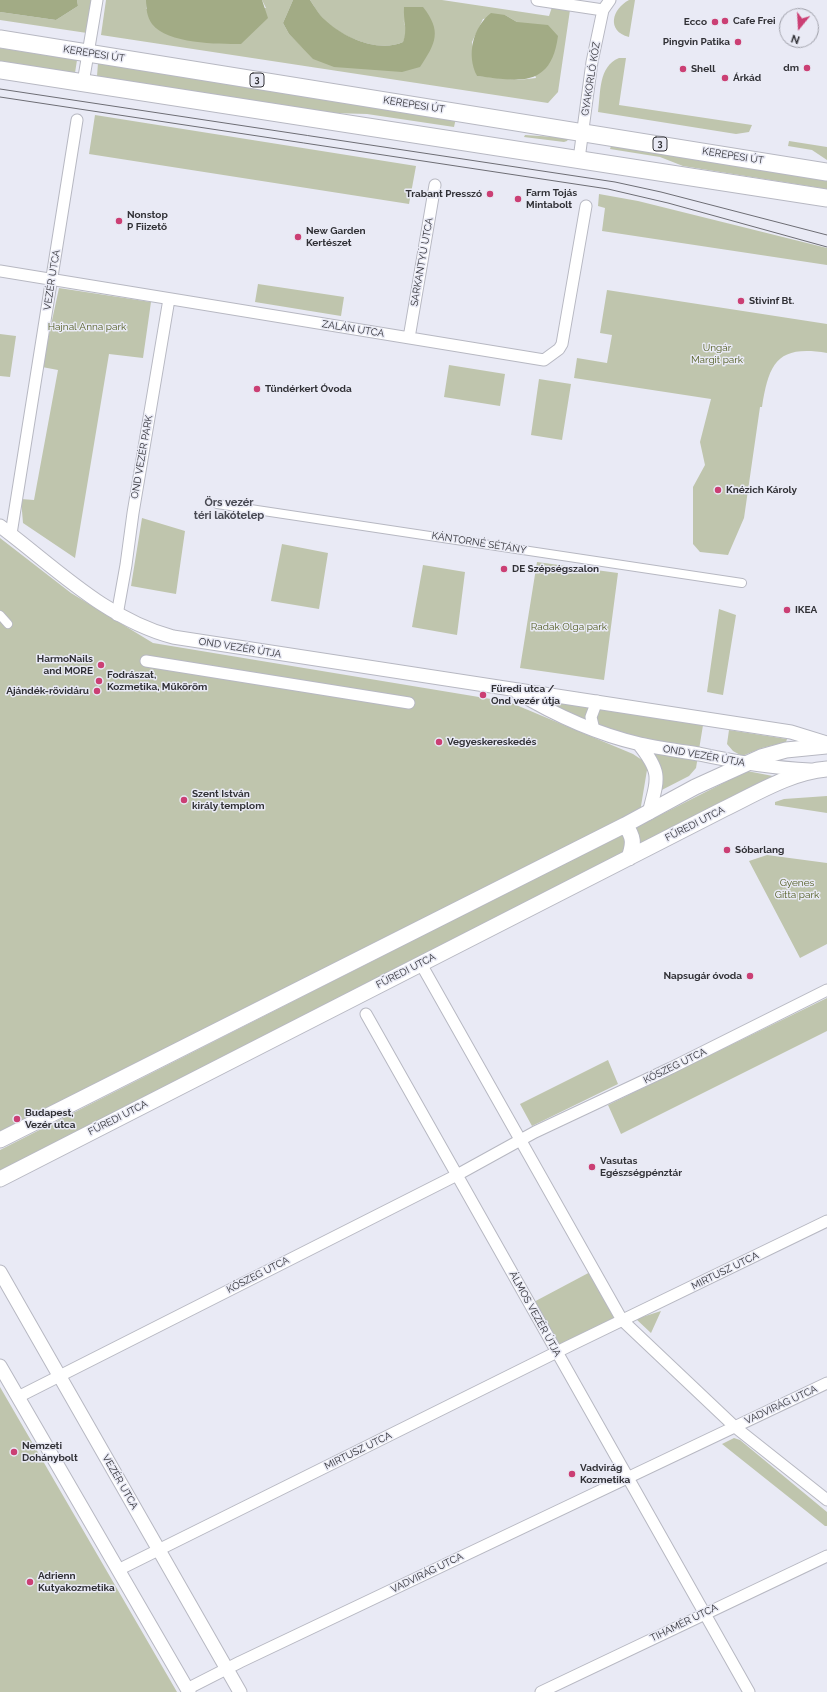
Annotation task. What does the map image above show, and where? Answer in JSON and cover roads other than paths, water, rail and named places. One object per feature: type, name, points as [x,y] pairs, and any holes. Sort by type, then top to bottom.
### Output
[{"type":"main road","name":"KEREPESI ÚT","points":[[0,39],[827,172]]},
{"type":"main road","points":[[0,70],[827,198]]},
{"type":"main road","points":[[0,1140],[649,813],[695,787],[746,764],[778,752],[827,744]]},
{"type":"main road","name":"FÜREDI UTCA","points":[[0,1179],[785,780],[821,769]]},
{"type":"main road","points":[[625,825],[634,837],[629,858]]},
{"type":"street","points":[[83,83],[97,0]]},
{"type":"street","points":[[536,0],[603,10]]},
{"type":"street","name":"GYAKORLÓ KÖZ","points":[[579,160],[592,62],[603,10],[610,0]]},
{"type":"street","name":"VEZÉR UTCA","points":[[11,534],[53,279],[77,120]]},
{"type":"street","name":"SARKANTYÚ UTCA","points":[[409,338],[435,185]]},
{"type":"street","name":"ZALÁN UTCA","points":[[0,271],[544,360],[559,349],[562,344],[586,206]]},
{"type":"street","name":"OND VEZÉR PARK","points":[[118,615],[133,513],[169,299]]},
{"type":"street","name":"KÁNTORNÉ SÉTÁNY","points":[[217,504],[742,583]]},
{"type":"street","name":"OND VEZÉR ÚTJA","points":[[0,526],[90,596],[118,615],[153,632],[173,637],[453,682],[597,701],[791,732],[827,744]]},
{"type":"street","points":[[0,615],[8,624]]},
{"type":"street","points":[[146,661],[409,703]]},
{"type":"street","name":"OND VEZÉR ÚTJA","points":[[512,689],[543,708],[594,730],[639,744],[746,764],[788,769],[821,769]]},
{"type":"street","points":[[594,730],[591,717],[597,701]]},
{"type":"street","points":[[639,744],[650,758],[657,772],[657,781],[649,813]]},
{"type":"street","points":[[421,964],[522,1140],[622,1320],[735,1427],[827,1500]]},
{"type":"street","name":"KŐSZEG UTCA","points":[[18,1396],[59,1374],[457,1175],[535,1132],[671,1068],[827,990]]},
{"type":"street","name":"ÁLMOS VEZÉR ÚTJA","points":[[366,1014],[749,1692]]},
{"type":"street","name":"MIRTUSZ UTCA","points":[[118,1570],[159,1548],[622,1320],[827,1221]]},
{"type":"street","name":"VEZÉR UTCA","points":[[0,1272],[240,1692]]},
{"type":"street","points":[[0,1366],[188,1691]]},
{"type":"street","name":"VADVIRÁG UTCA","points":[[188,1691],[226,1669],[827,1383]]},
{"type":"street","name":"TIHAMÉR UTCA","points":[[541,1692],[827,1556]]},
{"type":"tram line","points":[[0,89],[615,182],[661,192],[827,235]]},
{"type":"tram line","points":[[0,97],[608,189],[668,203],[827,247]]},
{"type":"place","name":"Cafe Frei","points":[[725,21]]},
{"type":"place","name":"Ecco","points":[[715,22]]},
{"type":"place","name":"Pingvin Patika","points":[[738,42]]},
{"type":"place","name":"dm","points":[[807,68]]},
{"type":"place","name":"Shell","points":[[683,69]]},
{"type":"place","name":"Árkád","points":[[725,78]]},
{"type":"place","name":"Trabant Presszó","points":[[490,194]]},
{"type":"place","name":"Farm Tojás Mintabolt","points":[[518,199]]},
{"type":"place","name":"Nonstop P Fiizető","points":[[119,221]]},
{"type":"place","name":"New Garden Kertészet","points":[[298,237]]},
{"type":"place","name":"Stivinf Bt.","points":[[741,301]]},
{"type":"place","name":"Tündérkert Óvoda","points":[[257,389]]},
{"type":"place","name":"Knézich Károly","points":[[718,490]]},
{"type":"place","name":"DE Szépségszalon","points":[[504,569]]},
{"type":"place","name":"IKEA","points":[[787,610]]},
{"type":"place","name":"HarmoNails and MORE","points":[[101,665]]},
{"type":"place","name":"Fodrászat, Kozmetika, Műköröm","points":[[99,681]]},
{"type":"place","name":"Ajándék-rövidáru","points":[[97,691]]},
{"type":"place","name":"Füredi utca / Ond vezér útja","points":[[483,695]]},
{"type":"place","name":"Vegyeskereskedés","points":[[439,742]]},
{"type":"place","name":"Szent István király templom","points":[[184,800]]},
{"type":"place","name":"Sóbarlang","points":[[727,850]]},
{"type":"place","name":"Napsugár óvoda","points":[[750,976]]},
{"type":"place","name":"Budapest, Vezér utca","points":[[17,1119]]},
{"type":"place","name":"Vasutas Egészségpénztár","points":[[592,1167]]},
{"type":"place","name":"Nemzeti Dohánybolt","points":[[14,1452]]},
{"type":"place","name":"Vadvirág Kozmetika","points":[[572,1474]]},
{"type":"place","name":"Adrienn Kutyakozmetika","points":[[30,1582]]},
{"type":"district","name":"Örs vezér téri lakótelep","points":[[229,509]]},
{"type":"park label","name":"Hajnal Anna park","points":[[87,327]]},
{"type":"park label","name":"Ungár Margit park","points":[[717,354]]},
{"type":"park label","name":"Radák Olga park","points":[[569,627]]},
{"type":"park label","name":"Gyenes Gitta park","points":[[797,888]]}]
